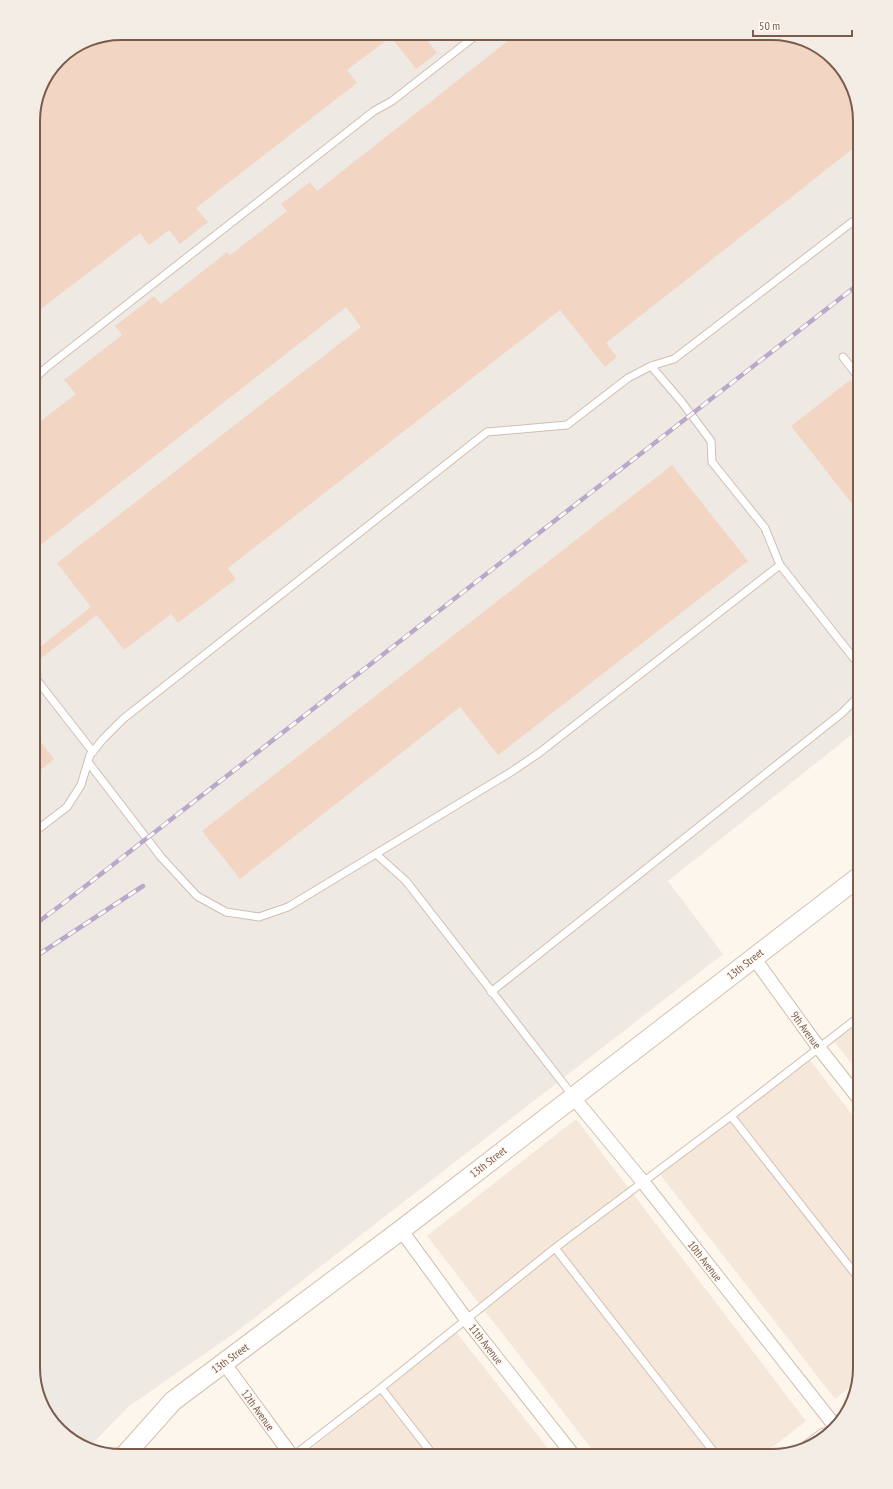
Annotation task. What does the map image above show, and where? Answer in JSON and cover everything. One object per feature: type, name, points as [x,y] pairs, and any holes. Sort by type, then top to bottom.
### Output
[{"type":"street","name":"13th Street","points":[[128,1449],[174,1400],[401,1230],[853,881]]},
{"type":"street","name":"9th Avenue","points":[[754,958],[818,1048],[853,1091]]},
{"type":"street","name":"10th Avenue","points":[[573,1097],[643,1182],[832,1422]]},
{"type":"street","name":"11th Avenue","points":[[401,1230],[466,1319],[568,1449]]},
{"type":"street","name":"12th Avenue","points":[[224,1363],[287,1449]]},
{"type":"lane","points":[[40,374],[362,120],[392,101],[470,40]]},
{"type":"lane","points":[[40,828],[67,807],[81,785],[88,762],[93,752],[102,739],[123,719],[487,432],[567,425],[628,378],[651,366],[674,359],[853,221]]},
{"type":"lane","points":[[843,357],[853,370]]},
{"type":"lane","points":[[651,366],[681,401],[711,441],[712,462],[765,528],[780,566],[853,657]]},
{"type":"lane","points":[[88,762],[161,856],[197,896],[226,912],[259,917],[288,907],[511,772],[539,753],[780,566]]},
{"type":"lane","points":[[40,684],[93,752]]},
{"type":"lane","points":[[491,992],[842,713],[853,702]]},
{"type":"lane","points":[[376,854],[406,881],[573,1097]]},
{"type":"lane","points":[[301,1449],[381,1388],[554,1248],[731,1116],[853,1021]]},
{"type":"lane","points":[[731,1116],[853,1271]]},
{"type":"lane","points":[[554,1248],[711,1449]]},
{"type":"lane","points":[[381,1388],[429,1449]]},
{"type":"shaded area","points":[[121,40],[777,40],[786,42],[852,113],[853,116],[853,734],[668,881],[723,954],[236,1332],[128,1407],[92,1444],[85,1441],[68,1429],[54,1413],[44,1394],[40,1373],[40,116],[48,85],[64,64],[76,54],[95,44]]},
{"type":"shaded area","points":[[853,1024],[853,1065],[833,1040]]},
{"type":"shaded area","points":[[810,1060],[853,1116],[853,1368],[850,1387],[835,1399],[659,1173]]},
{"type":"shaded area","points":[[576,1119],[806,1421],[770,1449],[592,1449],[427,1236]]},
{"type":"shaded area","points":[[456,1332],[548,1449],[311,1449]]},
{"type":"building","points":[[121,40],[387,40],[347,70],[357,83],[196,208],[208,222],[180,244],[169,230],[149,245],[140,233],[40,310],[40,116],[48,85],[68,60],[95,44]]},
{"type":"building","points":[[393,40],[427,40],[437,53],[416,69]]},
{"type":"building","points":[[509,40],[777,40],[798,44],[817,54],[833,68],[845,85],[849,95],[853,116],[853,149],[606,343],[617,357],[605,367],[560,310],[228,568],[236,579],[178,623],[171,614],[124,650],[97,615],[41,658],[40,647],[91,607],[57,563],[361,327],[346,307],[40,546],[40,422],[76,394],[64,380],[122,335],[115,326],[154,296],[161,304],[227,252],[230,255],[287,211],[281,204],[310,182],[317,191]]},
{"type":"building","points":[[850,380],[853,384],[853,505],[791,426]]},
{"type":"building","points":[[672,465],[748,561],[498,755],[460,707],[240,879],[202,831]]},
{"type":"building","points":[[40,741],[54,759],[40,770]]},
{"type":"railway","points":[[40,921],[853,288]]},
{"type":"railway","points":[[40,954],[143,886]]}]
